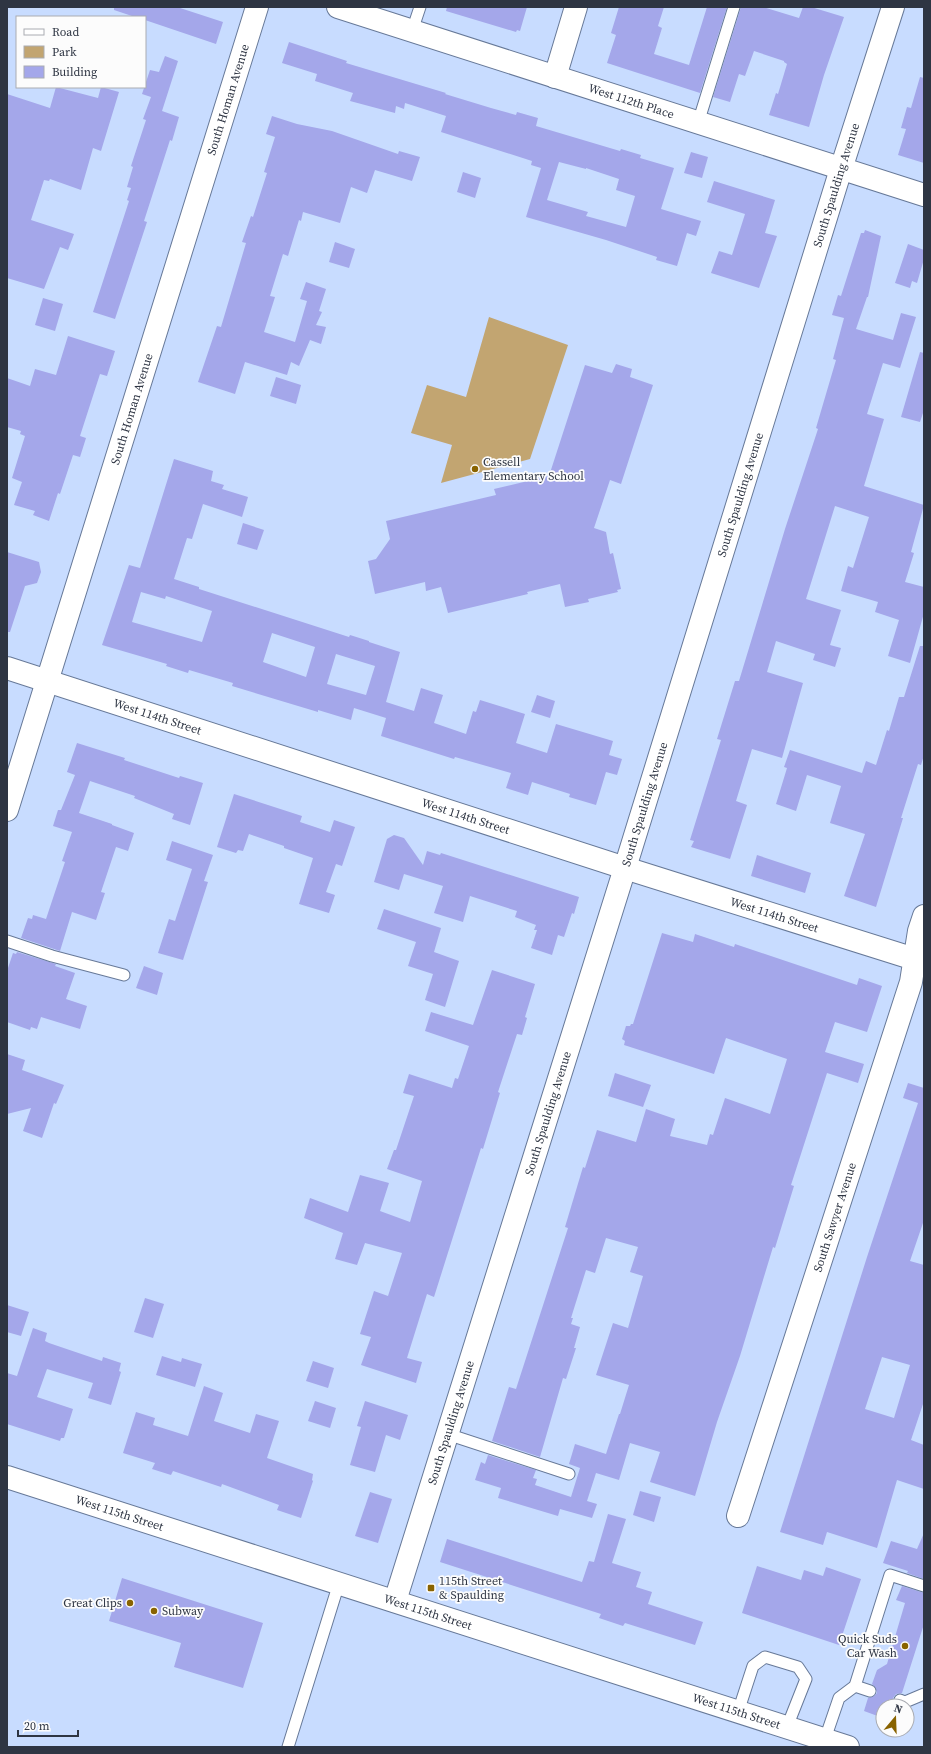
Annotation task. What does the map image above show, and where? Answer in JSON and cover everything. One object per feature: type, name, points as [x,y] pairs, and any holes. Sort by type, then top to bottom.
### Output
[{"type":"street","name":"South Homan Avenue","points":[[7,810],[257,7]]},
{"type":"street","name":"West 112th Place","points":[[338,7],[924,195]]},
{"type":"street","points":[[555,77],[576,7]]},
{"type":"street","name":"South Spaulding Avenue","points":[[394,1601],[625,868],[841,169],[893,7]]},
{"type":"street","name":"West 114th Street","points":[[7,668],[625,868],[920,960]]},
{"type":"street","name":"South Sawyer Avenue","points":[[738,1516],[911,982],[920,960],[919,931],[924,916]]},
{"type":"street","name":"West 115th Street","points":[[7,1476],[848,1747]]},
{"type":"lane","points":[[412,31],[420,7]]},
{"type":"lane","points":[[698,123],[734,7]]},
{"type":"lane","points":[[7,941],[52,956],[124,975]]},
{"type":"lane","points":[[447,1434],[569,1474]]},
{"type":"lane","points":[[825,1740],[839,1698],[855,1686],[890,1575],[924,1586]]},
{"type":"lane","points":[[288,1747],[339,1583]]},
{"type":"lane","points":[[738,1712],[753,1666],[765,1657],[798,1667],[806,1679],[787,1727]]},
{"type":"lane","points":[[855,1686],[870,1691]]},
{"type":"lane","points":[[911,1698],[924,1694]]},
{"type":"green space","points":[[489,317],[568,345],[530,459],[441,483],[452,445],[411,433],[427,385],[466,397]]},
{"type":"building","points":[[114,7],[177,7],[223,22],[216,44],[146,20],[146,16],[132,16],[114,10]]},
{"type":"building","points":[[447,7],[527,7],[520,31],[517,30],[516,32],[446,11]]},
{"type":"building","points":[[619,7],[664,7],[658,26],[662,28],[654,54],[689,65],[707,7],[727,7],[700,93],[607,63],[616,35],[611,33]]},
{"type":"building","points":[[741,7],[763,7],[799,18],[803,7],[811,7],[844,17],[824,75],[809,127],[769,115],[776,93],[778,94],[787,64],[784,61],[754,51],[745,76],[739,74],[730,102],[713,97]]},
{"type":"building","points":[[289,42],[347,61],[346,63],[446,93],[445,94],[516,115],[517,112],[538,118],[536,126],[620,151],[621,149],[641,155],[640,158],[674,168],[661,209],[701,221],[696,236],[687,233],[677,266],[656,260],[657,257],[606,240],[526,217],[541,168],[531,165],[532,161],[441,132],[446,116],[405,103],[404,109],[396,106],[395,113],[350,101],[353,93],[315,81],[317,74],[282,63]],"holes":[[[559,162],[619,179],[616,190],[635,196],[626,227],[586,216],[588,212],[547,200]]]},
{"type":"building","points":[[165,56],[178,61],[162,111],[179,117],[144,221],[147,222],[115,319],[93,312],[129,201],[127,200],[131,188],[127,187],[133,167],[131,166],[146,120],[143,119],[151,97],[142,94],[144,88],[146,88],[146,82],[150,70],[159,72]]},
{"type":"building","points":[[920,77],[924,78],[924,163],[898,155],[906,129],[901,128],[907,107],[911,108]]},
{"type":"building","points":[[56,88],[98,98],[101,88],[119,92],[101,151],[93,148],[81,190],[50,179],[49,181],[44,180],[31,220],[74,234],[68,250],[60,247],[44,289],[7,278],[7,94],[50,108]]},
{"type":"building","points":[[272,116],[297,124],[332,131],[398,154],[399,151],[420,157],[412,181],[375,170],[367,193],[351,187],[340,223],[303,212],[301,221],[299,220],[288,256],[283,254],[270,296],[275,297],[264,332],[295,342],[307,301],[300,299],[306,282],[326,289],[319,311],[322,312],[316,325],[326,327],[321,344],[310,340],[299,366],[291,362],[287,375],[245,362],[235,394],[198,382],[217,326],[221,327],[246,243],[242,242],[251,216],[253,217],[267,173],[264,172],[275,137],[266,134]]},
{"type":"building","points":[[691,152],[708,157],[702,178],[684,173]]},
{"type":"building","points":[[463,172],[481,178],[475,198],[457,192]]},
{"type":"building","points":[[714,181],[775,200],[765,233],[777,236],[759,288],[711,273],[719,251],[732,255],[745,214],[707,202]]},
{"type":"building","points":[[865,230],[881,236],[868,297],[856,329],[893,340],[901,313],[916,317],[900,368],[883,363],[867,414],[884,419],[864,486],[924,505],[911,552],[914,553],[905,582],[924,587],[924,613],[910,663],[888,656],[899,620],[875,612],[878,602],[841,591],[848,566],[853,568],[869,517],[835,506],[806,599],[841,610],[830,645],[841,648],[835,667],[813,660],[815,654],[776,641],[767,672],[803,683],[782,758],[752,749],[736,801],[747,805],[730,859],[691,847],[694,841],[690,840],[721,740],[717,739],[735,681],[739,681],[785,529],[818,429],[816,428],[836,360],[833,359],[844,318],[832,315],[838,295],[841,296],[861,233],[864,233]]},
{"type":"building","points":[[335,242],[355,249],[349,268],[329,262]]},
{"type":"building","points":[[908,244],[924,250],[924,259],[917,283],[912,281],[910,288],[895,283]]},
{"type":"building","points":[[43,298],[63,304],[55,331],[35,325]]},
{"type":"building","points":[[68,336],[115,351],[107,376],[100,374],[80,436],[86,438],[80,457],[73,455],[49,521],[33,515],[35,511],[14,505],[22,482],[12,478],[25,436],[20,434],[21,431],[7,427],[7,378],[30,386],[35,369],[56,375]]},
{"type":"building","points":[[920,352],[924,353],[924,410],[920,422],[901,417]]},
{"type":"building","points":[[616,364],[632,369],[630,377],[653,385],[621,484],[610,480],[594,528],[606,532],[610,554],[613,553],[621,589],[617,590],[618,592],[588,599],[589,602],[565,607],[560,584],[527,592],[528,594],[448,613],[441,587],[426,591],[425,582],[375,594],[368,561],[376,559],[390,539],[386,521],[496,495],[494,489],[549,476],[585,365],[612,373]]},
{"type":"building","points":[[276,377],[301,385],[296,404],[270,396]]},
{"type":"building","points":[[174,459],[213,471],[211,481],[224,485],[222,489],[248,497],[242,517],[203,504],[192,539],[187,538],[174,579],[199,587],[199,589],[349,637],[350,635],[400,652],[386,702],[414,711],[421,688],[443,695],[434,723],[466,734],[473,711],[476,712],[480,700],[525,714],[516,743],[547,753],[556,724],[613,741],[609,755],[622,759],[617,775],[606,772],[596,805],[569,797],[570,794],[532,782],[528,795],[506,788],[511,773],[455,757],[454,759],[381,736],[386,718],[354,708],[351,720],[318,710],[318,712],[232,686],[233,683],[189,670],[188,673],[166,666],[167,664],[102,645],[129,565],[140,568]],"holes":[[[141,592],[165,599],[166,596],[212,611],[202,642],[132,622]],[[272,633],[315,647],[306,677],[263,662]],[[336,654],[375,666],[366,695],[327,684]]]},
{"type":"building","points":[[243,523],[264,530],[257,550],[237,544]]},
{"type":"building","points":[[7,552],[39,562],[41,572],[37,583],[25,586],[10,632],[7,632]]},
{"type":"building","points":[[920,646],[924,646],[924,755],[921,765],[918,764],[876,907],[844,896],[865,834],[830,823],[841,786],[807,775],[796,811],[776,804],[787,768],[784,767],[790,750],[862,773],[866,761],[876,765],[887,730],[889,731],[899,697],[904,697]]},
{"type":"building","points":[[537,695],[555,701],[550,718],[531,712]]},
{"type":"building","points":[[77,743],[125,758],[124,760],[179,778],[180,776],[203,783],[190,825],[172,819],[174,814],[134,798],[135,796],[90,781],[79,813],[134,833],[128,851],[116,847],[101,892],[105,893],[96,920],[72,912],[60,951],[21,938],[28,918],[32,919],[33,915],[46,919],[65,862],[62,861],[72,832],[53,826],[58,810],[61,810],[75,775],[67,772]]},
{"type":"building","points":[[234,794],[302,816],[300,822],[330,832],[334,820],[355,827],[342,866],[336,864],[326,892],[335,895],[329,913],[299,904],[313,858],[249,834],[243,851],[238,850],[236,853],[217,847]]},
{"type":"building","points":[[394,835],[404,838],[423,865],[427,851],[440,855],[441,853],[579,897],[574,914],[572,913],[564,937],[558,935],[552,955],[531,948],[537,930],[534,930],[536,925],[515,917],[517,911],[470,896],[463,922],[434,913],[443,886],[404,874],[399,890],[374,882],[387,839]]},
{"type":"building","points":[[172,841],[213,855],[204,881],[208,882],[183,960],[158,953],[169,919],[175,921],[192,869],[166,860]]},
{"type":"building","points":[[757,855],[811,873],[805,893],[751,876]]},
{"type":"building","points":[[384,909],[441,928],[434,952],[459,961],[445,1007],[425,1000],[433,974],[408,966],[416,942],[377,929]]},
{"type":"building","points":[[662,933],[693,942],[695,934],[734,947],[735,944],[857,985],[859,978],[882,986],[867,1032],[835,1022],[825,1052],[864,1064],[858,1083],[827,1073],[791,1185],[794,1186],[775,1248],[773,1247],[695,1496],[650,1482],[660,1452],[630,1443],[619,1480],[596,1473],[587,1501],[597,1504],[592,1518],[560,1509],[558,1516],[498,1498],[501,1488],[475,1480],[481,1462],[485,1464],[488,1455],[536,1470],[533,1478],[537,1479],[535,1485],[571,1497],[580,1468],[569,1464],[575,1444],[606,1454],[620,1414],[629,1385],[596,1375],[613,1323],[628,1328],[643,1276],[630,1272],[638,1247],[606,1238],[595,1273],[586,1270],[571,1318],[573,1318],[571,1324],[580,1327],[574,1348],[576,1348],[566,1379],[563,1378],[540,1457],[492,1441],[509,1387],[516,1389],[568,1228],[565,1227],[583,1167],[585,1168],[597,1130],[636,1142],[646,1109],[675,1119],[670,1136],[707,1145],[710,1134],[713,1135],[725,1098],[770,1114],[787,1059],[726,1038],[714,1074],[624,1045],[625,1041],[622,1039],[626,1026],[633,1024]]},
{"type":"building","points":[[17,952],[56,964],[55,966],[75,973],[66,999],[87,1006],[80,1029],[41,1017],[37,1029],[31,1027],[30,1030],[7,1022],[7,971],[13,953],[16,954]]},
{"type":"building","points":[[144,966],[163,973],[157,995],[136,988]]},
{"type":"building","points":[[492,970],[535,984],[525,1017],[527,1018],[522,1035],[517,1034],[498,1092],[500,1093],[483,1149],[481,1148],[434,1297],[427,1294],[407,1358],[422,1362],[416,1383],[361,1365],[371,1337],[360,1334],[374,1291],[388,1296],[402,1253],[365,1243],[357,1265],[335,1259],[343,1233],[304,1218],[310,1198],[348,1212],[360,1175],[389,1183],[380,1211],[410,1222],[422,1181],[387,1169],[394,1150],[396,1150],[414,1096],[403,1093],[409,1074],[452,1088],[455,1078],[458,1079],[469,1046],[425,1031],[431,1012],[473,1025]]},
{"type":"building","points":[[7,1054],[25,1060],[22,1070],[64,1085],[56,1104],[54,1103],[42,1138],[23,1131],[31,1108],[7,1114]]},
{"type":"building","points":[[615,1073],[651,1085],[643,1107],[608,1096]]},
{"type":"building","points":[[908,1083],[924,1088],[924,1220],[910,1261],[924,1265],[924,1401],[911,1440],[924,1445],[924,1489],[897,1480],[877,1548],[827,1532],[823,1545],[780,1532],[867,1257],[918,1103],[903,1098]],"holes":[[[882,1357],[910,1365],[894,1418],[865,1409]]]},
{"type":"building","points":[[145,1298],[164,1304],[153,1338],[134,1332]]},
{"type":"building","points":[[7,1305],[29,1312],[21,1336],[7,1332]]},
{"type":"building","points":[[33,1328],[47,1333],[45,1341],[49,1343],[102,1361],[103,1357],[121,1363],[119,1371],[121,1372],[111,1405],[88,1398],[93,1383],[47,1369],[37,1397],[73,1409],[64,1438],[61,1438],[60,1441],[7,1424],[7,1373],[17,1376]]},
{"type":"building","points":[[162,1356],[181,1362],[182,1358],[202,1364],[195,1387],[156,1375]]},
{"type":"building","points":[[313,1361],[334,1368],[328,1388],[306,1381]]},
{"type":"building","points":[[204,1386],[223,1393],[214,1421],[250,1433],[256,1414],[279,1421],[267,1458],[313,1474],[313,1481],[301,1518],[277,1510],[279,1505],[222,1484],[221,1487],[173,1471],[171,1475],[152,1469],[155,1463],[123,1453],[136,1412],[155,1418],[153,1425],[188,1436]]},
{"type":"building","points":[[315,1401],[336,1408],[330,1428],[308,1421]]},
{"type":"building","points":[[365,1401],[408,1415],[400,1440],[386,1435],[375,1472],[350,1465],[361,1427],[357,1426]]},
{"type":"building","points":[[640,1491],[661,1497],[654,1522],[633,1515]]},
{"type":"building","points":[[370,1492],[392,1499],[378,1543],[355,1536]]},
{"type":"building","points":[[608,1514],[626,1519],[612,1563],[641,1572],[636,1587],[652,1592],[648,1604],[703,1622],[695,1645],[625,1623],[623,1626],[599,1618],[601,1614],[440,1562],[447,1539],[582,1582],[589,1561],[594,1562]]},
{"type":"building","points":[[924,1533],[924,1579],[907,1573],[908,1571],[883,1563],[891,1541],[917,1549]]},
{"type":"building","points":[[757,1566],[801,1580],[804,1570],[823,1576],[826,1567],[861,1579],[839,1645],[742,1613]]},
{"type":"building","points":[[122,1578],[263,1623],[243,1688],[174,1667],[181,1643],[109,1621]]},
{"type":"building","name":"Quick Suds Car Wash","points":[[902,1586],[924,1593],[924,1624],[902,1693],[896,1694],[893,1698],[875,1698],[875,1715],[864,1711],[868,1698],[877,1693],[872,1684],[877,1670],[887,1664],[905,1603],[896,1600]]},
{"type":"place","name":"Cassell Elementary School","points":[[475,469]]},
{"type":"place","name":"115th Street & Spaulding","points":[[431,1588]]},
{"type":"place","name":"Great Clips","points":[[130,1603]]},
{"type":"place","name":"Subway","points":[[154,1611]]},
{"type":"place","name":"Quick Suds Car Wash","points":[[905,1646]]}]
